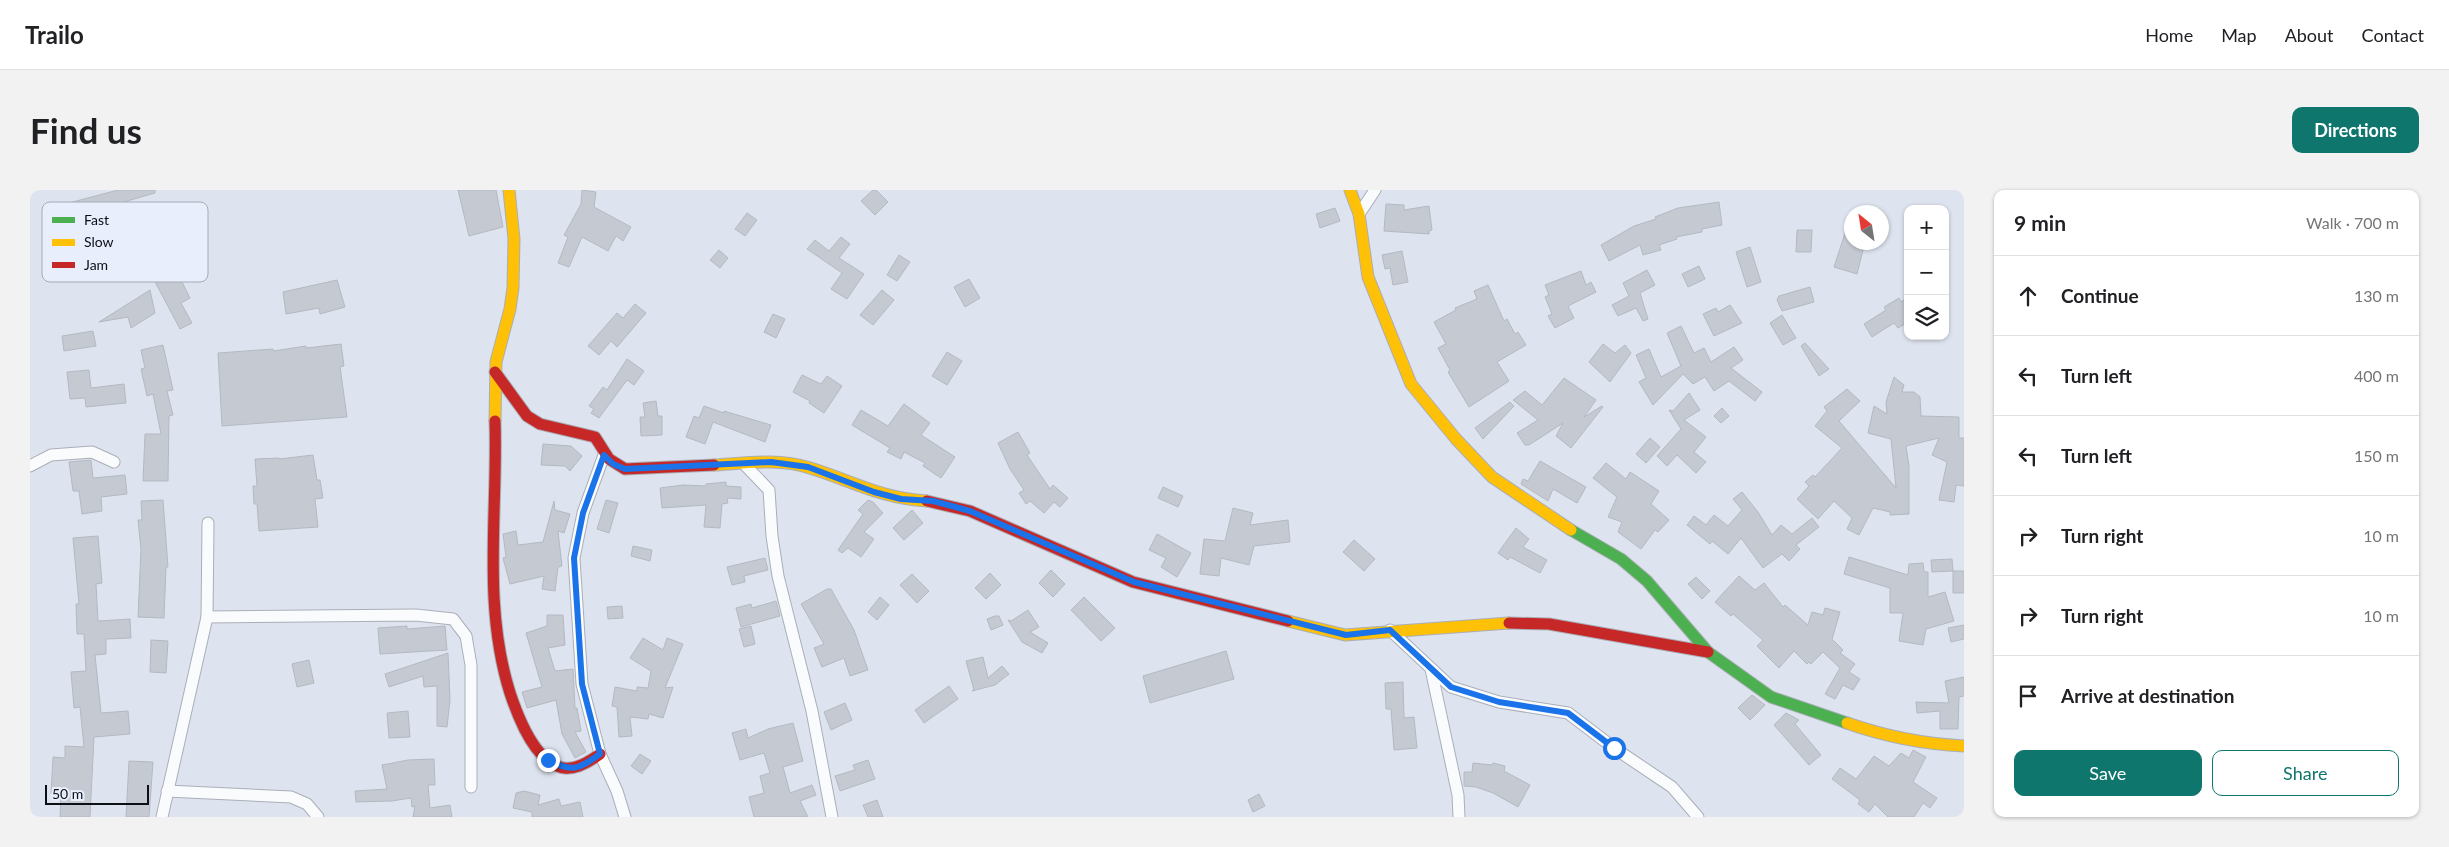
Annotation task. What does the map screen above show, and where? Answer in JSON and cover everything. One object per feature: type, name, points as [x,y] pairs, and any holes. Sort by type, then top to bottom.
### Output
[{"type":"street","points":[[509,190],[515,226],[513,291],[495,372],[496,459],[492,566],[494,615],[505,676],[513,704],[535,748],[548,760],[562,768],[574,769],[600,754]]},
{"type":"street","points":[[1350,190],[1359,214],[1368,277],[1411,384],[1456,439],[1492,477],[1621,559],[1648,581],[1708,652],[1771,697],[1872,732],[1941,746],[1964,746]]},
{"type":"street","points":[[1359,214],[1375,190]]},
{"type":"street","points":[[495,372],[527,416],[540,424],[596,437],[604,455],[613,464],[625,469],[771,462],[808,467],[874,492],[901,499],[933,501],[970,511],[1134,582],[1346,635],[1390,630],[1507,623],[1548,624],[1708,652]]},
{"type":"street","points":[[30,466],[51,456],[92,452],[114,462]]},
{"type":"street","points":[[604,455],[583,513],[574,558],[582,684],[600,754],[618,791],[626,817]]},
{"type":"street","points":[[744,464],[769,490],[772,536],[778,576],[812,711],[832,817]]},
{"type":"street","points":[[162,817],[207,617],[208,522]]},
{"type":"street","points":[[207,617],[416,615],[454,619],[466,636],[471,665],[471,787]]},
{"type":"street","points":[[1390,630],[1451,687],[1499,702],[1568,713],[1614,748],[1672,787],[1698,817]]},
{"type":"street","points":[[1431,668],[1458,795],[1459,817]]},
{"type":"street","points":[[167,791],[291,797],[307,804],[318,817]]},
{"type":"building","points":[[118,190],[155,190],[155,193],[124,202],[73,202]]},
{"type":"building","points":[[458,190],[496,190],[503,227],[469,236]]},
{"type":"building","points":[[582,190],[596,192],[594,207],[631,227],[623,241],[616,236],[608,251],[582,237],[569,267],[558,263],[568,237],[564,235],[581,204]]},
{"type":"building","points":[[873,190],[876,190],[888,202],[875,215],[861,201]]},
{"type":"building","points":[[1719,202],[1722,225],[1702,229],[1702,232],[1676,237],[1677,239],[1659,245],[1661,250],[1643,255],[1640,245],[1609,261],[1601,245],[1634,226],[1656,219],[1655,217],[1678,208]]},
{"type":"building","points":[[1386,204],[1404,205],[1404,210],[1429,206],[1432,230],[1429,231],[1429,234],[1384,231]]},
{"type":"building","points":[[1335,208],[1340,221],[1320,228],[1316,214]]},
{"type":"building","points":[[747,213],[757,220],[745,236],[735,229]]},
{"type":"building","points":[[1797,230],[1812,230],[1811,252],[1796,252]]},
{"type":"building","points":[[1844,236],[1844,250],[1863,250],[1857,274],[1834,267]]},
{"type":"building","points":[[841,237],[850,244],[839,258],[864,274],[847,299],[831,289],[842,273],[807,249],[815,240],[829,251]]},
{"type":"building","points":[[1750,247],[1761,282],[1747,287],[1736,252]]},
{"type":"building","points":[[719,250],[728,258],[720,268],[710,260]]},
{"type":"building","points":[[1402,251],[1408,282],[1393,285],[1390,268],[1385,269],[1382,255]]},
{"type":"building","points":[[899,255],[910,262],[897,281],[887,275]]},
{"type":"building","points":[[1699,266],[1705,279],[1688,287],[1682,274]]},
{"type":"building","points":[[1647,270],[1655,285],[1640,293],[1648,319],[1643,321],[1636,308],[1618,316],[1612,305],[1629,296],[1623,283]]},
{"type":"building","points":[[1581,271],[1586,285],[1591,282],[1596,292],[1568,306],[1574,318],[1555,328],[1548,316],[1552,314],[1545,297],[1549,295],[1545,285]]},
{"type":"building","points":[[969,279],[980,298],[965,307],[954,287]]},
{"type":"building","points":[[337,280],[345,307],[320,314],[319,308],[286,314],[283,292]]},
{"type":"building","points":[[155,282],[182,282],[190,298],[181,303],[192,323],[180,329]]},
{"type":"building","points":[[1488,285],[1504,321],[1507,319],[1515,334],[1518,332],[1526,345],[1497,362],[1509,381],[1469,407],[1448,372],[1450,370],[1438,348],[1446,344],[1434,322],[1456,310],[1455,308],[1477,299],[1474,291]]},
{"type":"building","points":[[1810,287],[1814,302],[1782,311],[1777,300],[1779,296]]},
{"type":"building","points":[[150,290],[155,313],[131,328],[128,317],[99,322]]},
{"type":"building","points":[[882,290],[894,300],[873,325],[860,315]]},
{"type":"building","points":[[1899,298],[1901,302],[1904,300],[1904,324],[1898,328],[1894,323],[1872,337],[1864,324],[1886,310],[1884,307]]},
{"type":"building","points":[[635,304],[646,313],[617,347],[611,341],[599,355],[588,346],[617,313],[623,318]]},
{"type":"building","points":[[1730,305],[1742,323],[1714,336],[1703,314],[1716,308],[1718,312]]},
{"type":"building","points":[[773,314],[785,319],[776,338],[764,332]]},
{"type":"building","points":[[1782,315],[1796,338],[1783,345],[1770,323]]},
{"type":"building","points":[[1681,326],[1694,353],[1704,348],[1711,362],[1734,347],[1743,360],[1731,368],[1762,392],[1755,401],[1729,381],[1714,391],[1705,377],[1693,384],[1683,374],[1653,405],[1639,382],[1646,378],[1636,355],[1649,349],[1661,377],[1681,366],[1667,333]]},
{"type":"building","points":[[93,331],[96,346],[64,351],[62,336]]},
{"type":"building","points":[[1805,343],[1829,369],[1819,376],[1801,346]]},
{"type":"building","points":[[341,344],[344,366],[340,367],[347,417],[222,426],[218,353],[273,349],[273,351],[306,346],[306,348]]},
{"type":"building","points":[[1603,344],[1615,353],[1625,345],[1631,353],[1610,382],[1589,362]]},
{"type":"building","points":[[163,345],[173,390],[167,391],[173,415],[169,416],[168,481],[143,481],[145,434],[161,434],[153,394],[147,396],[141,369],[145,368],[141,350]]},
{"type":"building","points":[[947,352],[962,361],[947,385],[932,376]]},
{"type":"building","points":[[627,359],[644,371],[634,385],[627,380],[599,418],[591,413],[594,409],[589,406],[603,387],[607,390]]},
{"type":"building","points":[[89,370],[91,388],[124,384],[126,403],[86,407],[85,398],[70,399],[67,372]]},
{"type":"building","points":[[802,375],[821,384],[827,376],[842,386],[824,413],[809,403],[810,401],[793,392]]},
{"type":"building","points":[[1894,377],[1904,385],[1902,392],[1914,392],[1920,397],[1921,416],[1959,417],[1959,438],[1964,438],[1964,486],[1956,485],[1954,502],[1939,500],[1947,462],[1932,455],[1939,438],[1906,446],[1909,466],[1909,514],[1890,515],[1890,512],[1873,508],[1859,535],[1847,529],[1852,518],[1834,501],[1818,519],[1797,499],[1809,486],[1805,482],[1813,475],[1815,477],[1842,448],[1815,426],[1827,411],[1824,407],[1847,389],[1860,401],[1839,421],[1896,488],[1891,439],[1868,433],[1874,406],[1887,414],[1886,402]]},
{"type":"building","points":[[1564,378],[1596,400],[1584,417],[1603,407],[1571,448],[1556,436],[1563,423],[1529,445],[1525,445],[1517,433],[1538,420],[1513,400],[1525,391],[1542,405]]},
{"type":"building","points":[[1689,393],[1700,410],[1684,420],[1706,437],[1694,452],[1706,462],[1696,473],[1677,455],[1667,466],[1657,456],[1681,429],[1669,410],[1673,411]]},
{"type":"building","points":[[656,401],[658,416],[662,416],[662,435],[641,436],[640,417],[645,417],[643,403]]},
{"type":"building","points":[[1510,402],[1514,406],[1483,439],[1475,428]]},
{"type":"building","points":[[904,404],[930,423],[921,435],[955,457],[941,478],[923,466],[925,463],[904,452],[901,459],[887,452],[890,448],[852,425],[861,410],[888,426]]},
{"type":"building","points":[[704,406],[771,425],[765,442],[713,422],[705,444],[686,437],[694,416],[699,418]]},
{"type":"building","points":[[1722,408],[1729,416],[1721,423],[1714,416]]},
{"type":"building","points":[[1018,432],[1030,453],[1027,455],[1050,489],[1053,485],[1068,498],[1060,507],[1054,502],[1044,513],[1030,501],[1026,504],[1019,493],[1024,490],[1010,469],[998,443]]},
{"type":"building","points":[[1650,438],[1660,447],[1646,463],[1636,454]]},
{"type":"building","points":[[543,444],[571,446],[582,456],[570,471],[565,466],[541,465]]},
{"type":"building","points":[[313,455],[317,480],[320,480],[323,498],[315,499],[318,527],[259,531],[257,504],[254,504],[253,486],[257,486],[255,459],[279,459]]},
{"type":"building","points":[[91,460],[93,478],[125,475],[127,494],[101,497],[102,511],[82,514],[79,491],[73,491],[69,462]]},
{"type":"building","points":[[1540,461],[1586,487],[1577,503],[1553,489],[1548,501],[1521,484],[1523,479],[1528,481]]},
{"type":"building","points":[[1606,463],[1626,479],[1630,472],[1659,491],[1651,504],[1669,520],[1658,532],[1655,530],[1641,549],[1618,532],[1622,522],[1608,517],[1617,497],[1593,478]]},
{"type":"building","points":[[726,482],[726,486],[741,487],[741,499],[727,498],[728,503],[722,504],[720,528],[704,527],[706,505],[662,508],[660,488],[683,485],[706,486],[706,484]]},
{"type":"building","points":[[1163,487],[1183,496],[1178,507],[1158,498]]},
{"type":"building","points":[[1742,492],[1758,512],[1772,535],[1781,525],[1792,534],[1812,518],[1819,527],[1796,545],[1800,549],[1789,561],[1782,554],[1763,568],[1741,538],[1728,554],[1712,541],[1710,544],[1687,525],[1694,516],[1706,525],[1714,515],[1728,526],[1742,510],[1733,499]]},
{"type":"building","points":[[163,500],[168,567],[166,567],[164,618],[138,617],[141,549],[138,520],[142,520],[141,501]]},
{"type":"building","points":[[606,500],[618,503],[609,533],[597,529]]},
{"type":"building","points":[[868,500],[873,502],[883,513],[864,532],[874,539],[861,557],[848,548],[842,553],[838,550],[863,514],[858,510]]},
{"type":"building","points":[[554,501],[555,510],[570,514],[564,533],[558,531],[562,566],[558,567],[555,591],[542,589],[544,576],[510,584],[503,558],[506,557],[503,534],[516,531],[518,545],[543,542]]},
{"type":"building","points":[[1233,508],[1253,513],[1250,525],[1288,520],[1290,542],[1254,546],[1249,565],[1221,558],[1219,576],[1200,574],[1204,539],[1225,541]]},
{"type":"building","points":[[912,510],[923,523],[904,540],[893,528]]},
{"type":"building","points":[[1516,528],[1529,539],[1523,547],[1547,560],[1540,573],[1510,557],[1508,560],[1498,553]]},
{"type":"building","points":[[1157,534],[1191,553],[1177,577],[1161,567],[1166,558],[1149,550]]},
{"type":"building","points":[[98,536],[102,583],[96,584],[98,621],[130,619],[131,638],[106,639],[106,654],[95,655],[101,713],[128,711],[130,734],[94,737],[90,817],[60,817],[61,794],[51,794],[53,757],[65,758],[65,746],[84,747],[80,707],[74,708],[71,672],[86,671],[84,634],[77,634],[76,604],[79,604],[73,538]]},
{"type":"building","points":[[1354,540],[1375,559],[1364,571],[1343,552]]},
{"type":"building","points":[[633,546],[652,550],[650,561],[631,556]]},
{"type":"building","points":[[1849,557],[1908,575],[1909,564],[1923,563],[1924,572],[1928,572],[1928,597],[1945,592],[1954,621],[1926,629],[1923,645],[1899,641],[1903,613],[1890,613],[1890,588],[1844,574]]},
{"type":"building","points":[[765,558],[768,570],[744,576],[745,582],[732,585],[727,567]]},
{"type":"building","points":[[1952,559],[1953,571],[1932,572],[1931,560]]},
{"type":"building","points":[[1051,570],[1065,584],[1053,597],[1039,583]]},
{"type":"building","points":[[1953,571],[1964,571],[1964,593],[1953,593]]},
{"type":"building","points":[[990,573],[1001,585],[986,599],[975,588]]},
{"type":"building","points":[[912,574],[929,591],[917,603],[900,585]]},
{"type":"building","points":[[1739,576],[1755,590],[1764,583],[1783,607],[1785,605],[1808,625],[1812,612],[1823,615],[1825,608],[1840,612],[1832,639],[1843,650],[1840,653],[1855,664],[1849,672],[1860,679],[1853,690],[1843,685],[1835,699],[1825,694],[1840,668],[1823,652],[1811,664],[1809,662],[1807,664],[1794,651],[1779,668],[1757,646],[1763,640],[1733,614],[1731,616],[1715,602]]},
{"type":"building","points":[[1696,577],[1710,591],[1702,599],[1688,584]]},
{"type":"building","points":[[827,589],[831,589],[854,630],[868,670],[850,676],[844,658],[822,667],[814,648],[824,644],[801,604]]},
{"type":"building","points":[[880,597],[889,605],[877,620],[868,612]]},
{"type":"building","points":[[1084,597],[1115,628],[1101,641],[1071,610]]},
{"type":"building","points":[[776,601],[780,616],[741,627],[736,608],[751,604],[752,608]]},
{"type":"building","points":[[622,606],[623,618],[608,619],[607,607]]},
{"type":"building","points":[[1028,610],[1039,627],[1030,632],[1048,643],[1042,653],[1022,642],[1008,620],[1011,621]]},
{"type":"building","points":[[547,615],[563,615],[565,645],[548,648],[555,671],[573,669],[575,708],[577,708],[581,731],[575,732],[586,752],[575,758],[562,734],[556,700],[527,708],[522,692],[542,687],[526,633],[547,626]]},
{"type":"building","points":[[999,616],[1003,625],[991,630],[987,619]]},
{"type":"building","points":[[1964,625],[1964,639],[1951,642],[1948,628]]},
{"type":"building","points":[[407,626],[407,629],[445,626],[447,650],[380,654],[378,628]]},
{"type":"building","points":[[751,626],[755,644],[744,647],[739,629]]},
{"type":"building","points":[[643,638],[663,650],[667,638],[683,644],[665,688],[673,687],[663,718],[649,714],[648,719],[630,717],[632,736],[619,737],[617,707],[612,706],[615,687],[637,691],[637,687],[648,688],[651,671],[630,658]]},
{"type":"building","points":[[151,640],[168,641],[166,673],[150,672]]},
{"type":"building","points":[[1226,651],[1234,679],[1150,703],[1143,676]]},
{"type":"building","points":[[448,653],[450,700],[447,727],[437,726],[437,686],[424,687],[423,676],[389,687],[385,674]]},
{"type":"building","points":[[983,657],[988,678],[1002,666],[1009,674],[995,685],[972,691],[974,690],[966,661]]},
{"type":"building","points":[[309,660],[314,683],[297,687],[292,664]]},
{"type":"building","points":[[1964,677],[1964,696],[1959,697],[1958,729],[1940,729],[1940,711],[1917,713],[1916,702],[1949,703],[1945,681]]},
{"type":"building","points":[[1403,682],[1404,718],[1414,717],[1417,748],[1394,750],[1391,709],[1386,709],[1385,683]]},
{"type":"building","points":[[949,686],[958,699],[924,723],[915,710]]},
{"type":"building","points":[[1752,695],[1765,705],[1750,720],[1738,708]]},
{"type":"building","points":[[845,703],[852,720],[831,730],[824,712]]},
{"type":"building","points":[[408,711],[410,737],[389,738],[387,713]]},
{"type":"building","points":[[1786,713],[1799,720],[1795,724],[1821,755],[1809,765],[1774,725]]},
{"type":"building","points":[[793,723],[803,761],[783,767],[790,793],[812,785],[816,795],[800,801],[808,817],[754,817],[749,797],[764,793],[760,776],[770,773],[764,753],[740,760],[732,733],[746,729],[748,738],[768,729]]},
{"type":"building","points":[[1913,750],[1926,757],[1913,782],[1937,798],[1930,808],[1923,803],[1914,817],[1888,817],[1875,804],[1869,812],[1858,804],[1860,800],[1832,779],[1840,768],[1856,779],[1874,756],[1889,766],[1901,753],[1909,758]]},
{"type":"building","points":[[640,754],[651,761],[642,774],[631,766]]},
{"type":"building","points":[[434,759],[435,785],[428,785],[430,808],[450,805],[452,817],[413,817],[415,806],[412,807],[411,798],[392,801],[356,802],[355,791],[387,789],[382,765],[408,760]]},
{"type":"building","points":[[868,760],[875,779],[840,791],[835,776],[855,770],[853,765]]},
{"type":"building","points":[[129,761],[153,762],[149,817],[126,817]]},
{"type":"building","points":[[1473,763],[1492,765],[1493,763],[1505,766],[1504,771],[1530,785],[1518,807],[1493,793],[1476,787],[1464,786],[1464,772],[1472,772]]},
{"type":"building","points":[[524,791],[540,795],[538,805],[559,799],[561,806],[580,802],[583,817],[532,817],[532,812],[513,808],[516,793]]},
{"type":"building","points":[[1259,794],[1265,806],[1253,812],[1248,800]]},
{"type":"building","points":[[877,800],[883,817],[868,817],[863,805]]},
{"type":"traffic: fast","points":[[1571,530],[1621,559],[1647,581],[1708,652],[1771,697],[1847,723]]},
{"type":"traffic: slow","points":[[495,421],[496,362],[510,309],[513,288],[514,239],[509,190]]},
{"type":"traffic: slow","points":[[1350,190],[1359,214],[1368,277],[1411,384],[1456,439],[1492,477],[1571,530]]},
{"type":"traffic: slow","points":[[714,465],[762,462],[798,465],[880,493],[927,501]]},
{"type":"traffic: slow","points":[[1288,621],[1345,635],[1509,623]]},
{"type":"traffic: slow","points":[[1847,723],[1904,739],[1964,746]]},
{"type":"traffic: jam","points":[[495,372],[527,416],[540,424],[595,437],[609,459],[625,469],[714,465]]},
{"type":"traffic: jam","points":[[495,421],[494,592],[496,626],[501,659],[510,693],[528,735],[536,748],[551,763],[559,767],[574,768],[600,754]]},
{"type":"traffic: jam","points":[[927,501],[970,511],[1133,582],[1288,621]]},
{"type":"traffic: jam","points":[[1509,623],[1549,624],[1708,652]]},
{"type":"route","points":[[548,760],[562,768],[574,769],[600,754],[582,684],[574,558],[583,513],[604,455],[613,464],[625,469],[771,462],[808,467],[874,492],[901,499],[933,501],[970,511],[1042,540],[1134,582],[1346,635],[1390,630],[1451,687],[1499,702],[1568,713],[1614,748]]}]
